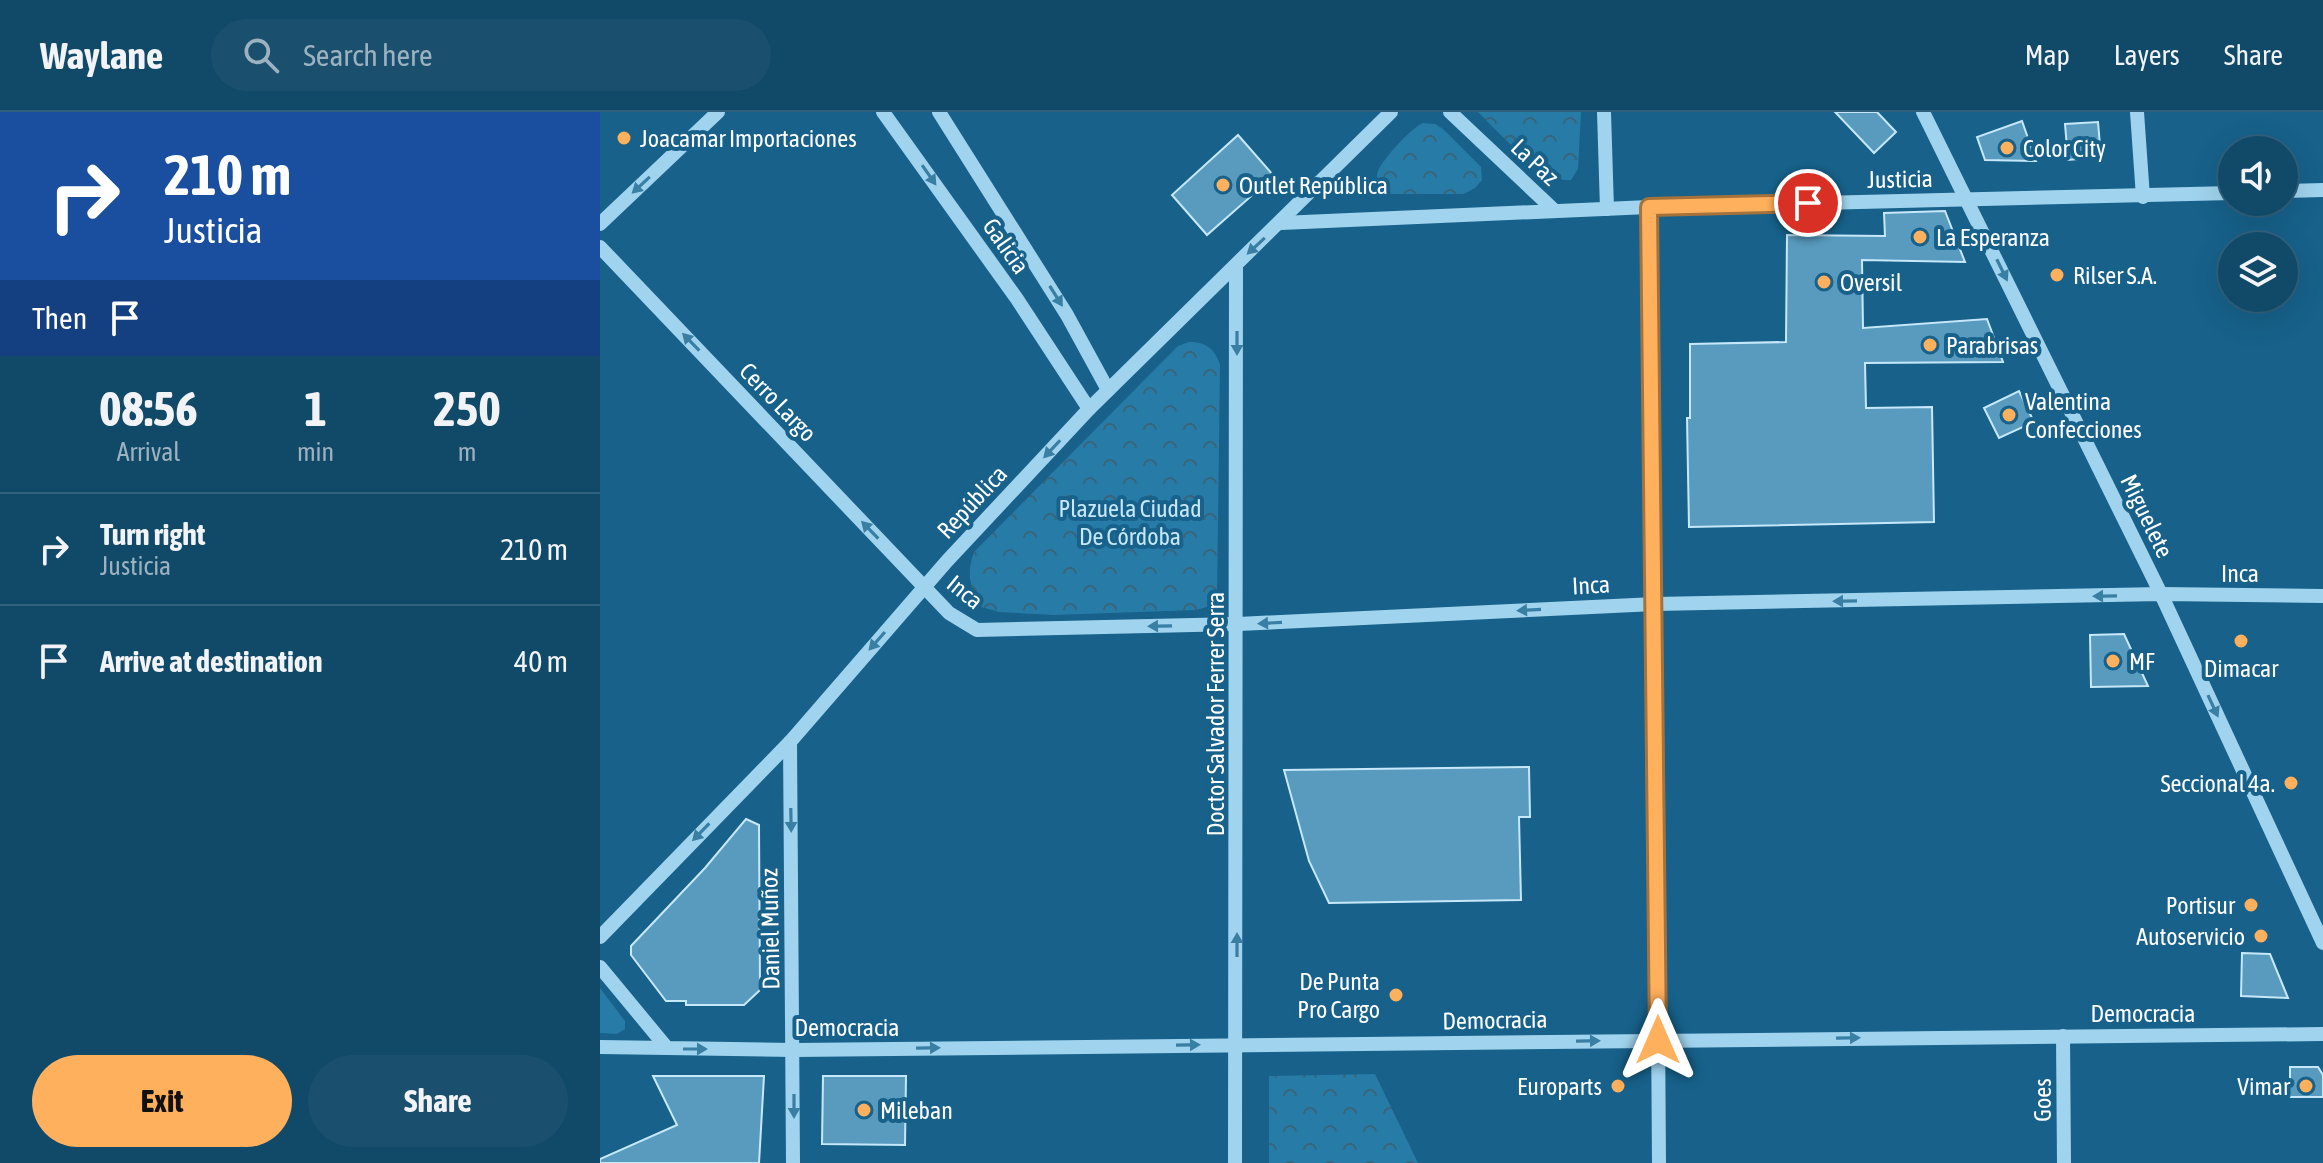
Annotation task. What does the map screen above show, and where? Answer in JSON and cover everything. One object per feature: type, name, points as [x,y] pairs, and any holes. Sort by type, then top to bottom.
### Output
[{"type":"street","points":[[600,224],[718,112]]},
{"type":"street","name":"Galicia","points":[[883,112],[1017,299],[1089,409]]},
{"type":"street","name":"Galicia","points":[[939,112],[1067,315],[1108,390]]},
{"type":"street","name":"República","points":[[600,937],[790,742],[924,587],[1089,409],[1391,112]]},
{"type":"street","name":"La Paz","points":[[1450,112],[1555,211]]},
{"type":"street","points":[[1604,112],[1607,209]]},
{"type":"street","name":"Miguelete","points":[[1923,112],[2161,594],[2323,943]]},
{"type":"street","points":[[2137,112],[2143,197]]},
{"type":"street","points":[[2298,191],[2323,190]]},
{"type":"street","name":"Justicia","points":[[1281,223],[1649,207],[2218,194]]},
{"type":"street","points":[[1649,207],[1659,1163]]},
{"type":"street","name":"Cerro Largo","points":[[600,247],[924,587]]},
{"type":"street","name":"Doctor Salvador Ferrer Serra","points":[[1235,1163],[1236,265]]},
{"type":"street","name":"Inca","points":[[924,587],[949,613],[977,630],[1238,624],[1655,604],[2161,594],[2323,596]]},
{"type":"street","name":"Daniel Muñoz","points":[[790,742],[793,1163]]},
{"type":"street","points":[[600,967],[667,1048]]},
{"type":"street","name":"Democracia","points":[[600,1047],[794,1050],[2323,1034]]},
{"type":"street","name":"Goes","points":[[2063,1036],[2064,1163]]},
{"type":"green space","points":[[1478,112],[1581,112],[1578,169],[1571,180],[1547,174]]},
{"type":"green space","points":[[1423,123],[1435,124],[1443,129],[1481,167],[1482,180],[1475,188],[1464,194],[1391,194],[1382,190],[1377,176],[1381,166],[1405,137]]},
{"type":"green space","name":"Plazuela Ciudad De Córdoba","points":[[1189,342],[1209,348],[1220,365],[1217,599],[1210,606],[1196,610],[1054,615],[999,612],[981,607],[970,581],[974,552],[1178,346]]},
{"type":"green space","points":[[600,988],[625,1021],[625,1029],[617,1034],[600,1033]]},
{"type":"green space","points":[[1375,1074],[1418,1163],[1269,1163],[1269,1076]]},
{"type":"building","points":[[1835,112],[1877,112],[1896,132],[1874,153]]},
{"type":"building","name":"Color City","points":[[2022,121],[2036,161],[1985,160],[1977,137]]},
{"type":"building","points":[[2098,122],[2101,157],[2068,160],[2065,124]]},
{"type":"building","name":"Outlet República","points":[[1238,135],[1274,176],[1207,235],[1172,195]]},
{"type":"building","points":[[1945,211],[1965,262],[1862,260],[1863,328],[1987,319],[2003,362],[1865,363],[1866,408],[1932,407],[1934,522],[1689,527],[1687,418],[1690,418],[1690,344],[1786,342],[1787,235],[1885,236],[1884,213]]},
{"type":"building","name":"Valentina Confecciones","points":[[2019,391],[2034,422],[1999,438],[1984,408]]},
{"type":"building","name":"MF","points":[[2124,634],[2148,686],[2091,687],[2090,635]]},
{"type":"building","points":[[1529,767],[1530,817],[1519,817],[1521,900],[1329,903],[1309,861],[1284,770]]},
{"type":"building","points":[[746,819],[759,825],[760,990],[744,1005],[686,1005],[686,1001],[666,1001],[631,955],[631,946],[705,868]]},
{"type":"building","points":[[2242,953],[2270,954],[2288,998],[2241,996]]},
{"type":"building","name":"Vimar","points":[[2290,1067],[2318,1067],[2323,1075],[2323,1097],[2290,1097]]},
{"type":"building","points":[[653,1076],[764,1076],[759,1163],[600,1163],[600,1159],[677,1125]]},
{"type":"building","name":"Mileban","points":[[823,1076],[906,1076],[905,1145],[822,1144]]},
{"type":"place","name":"Joacamar Importaciones","points":[[624,138]]},
{"type":"place","name":"Color City","points":[[2007,148]]},
{"type":"place","name":"Outlet República","points":[[1223,185]]},
{"type":"place","name":"La Esperanza","points":[[1920,237]]},
{"type":"place","name":"Rilser S.A.","points":[[2057,275]]},
{"type":"place","name":"Oversil","points":[[1824,282]]},
{"type":"place","name":"Parabrisas","points":[[1930,345]]},
{"type":"place","name":"Valentina Confecciones","points":[[2009,415]]},
{"type":"place","name":"Dimacar","points":[[2241,641]]},
{"type":"place","name":"MF","points":[[2113,661]]},
{"type":"place","name":"Seccional 4a.","points":[[2291,783]]},
{"type":"place","name":"Portisur","points":[[2251,905]]},
{"type":"place","name":"Autoservicio","points":[[2261,936]]},
{"type":"place","name":"De Punta Pro Cargo","points":[[1396,995]]},
{"type":"place","name":"Europarts","points":[[1618,1086]]},
{"type":"place","name":"Vimar","points":[[2306,1086]]},
{"type":"place","name":"Mileban","points":[[864,1110]]},
{"type":"route","points":[[1658,1040],[1649,207],[1808,203]]}]
